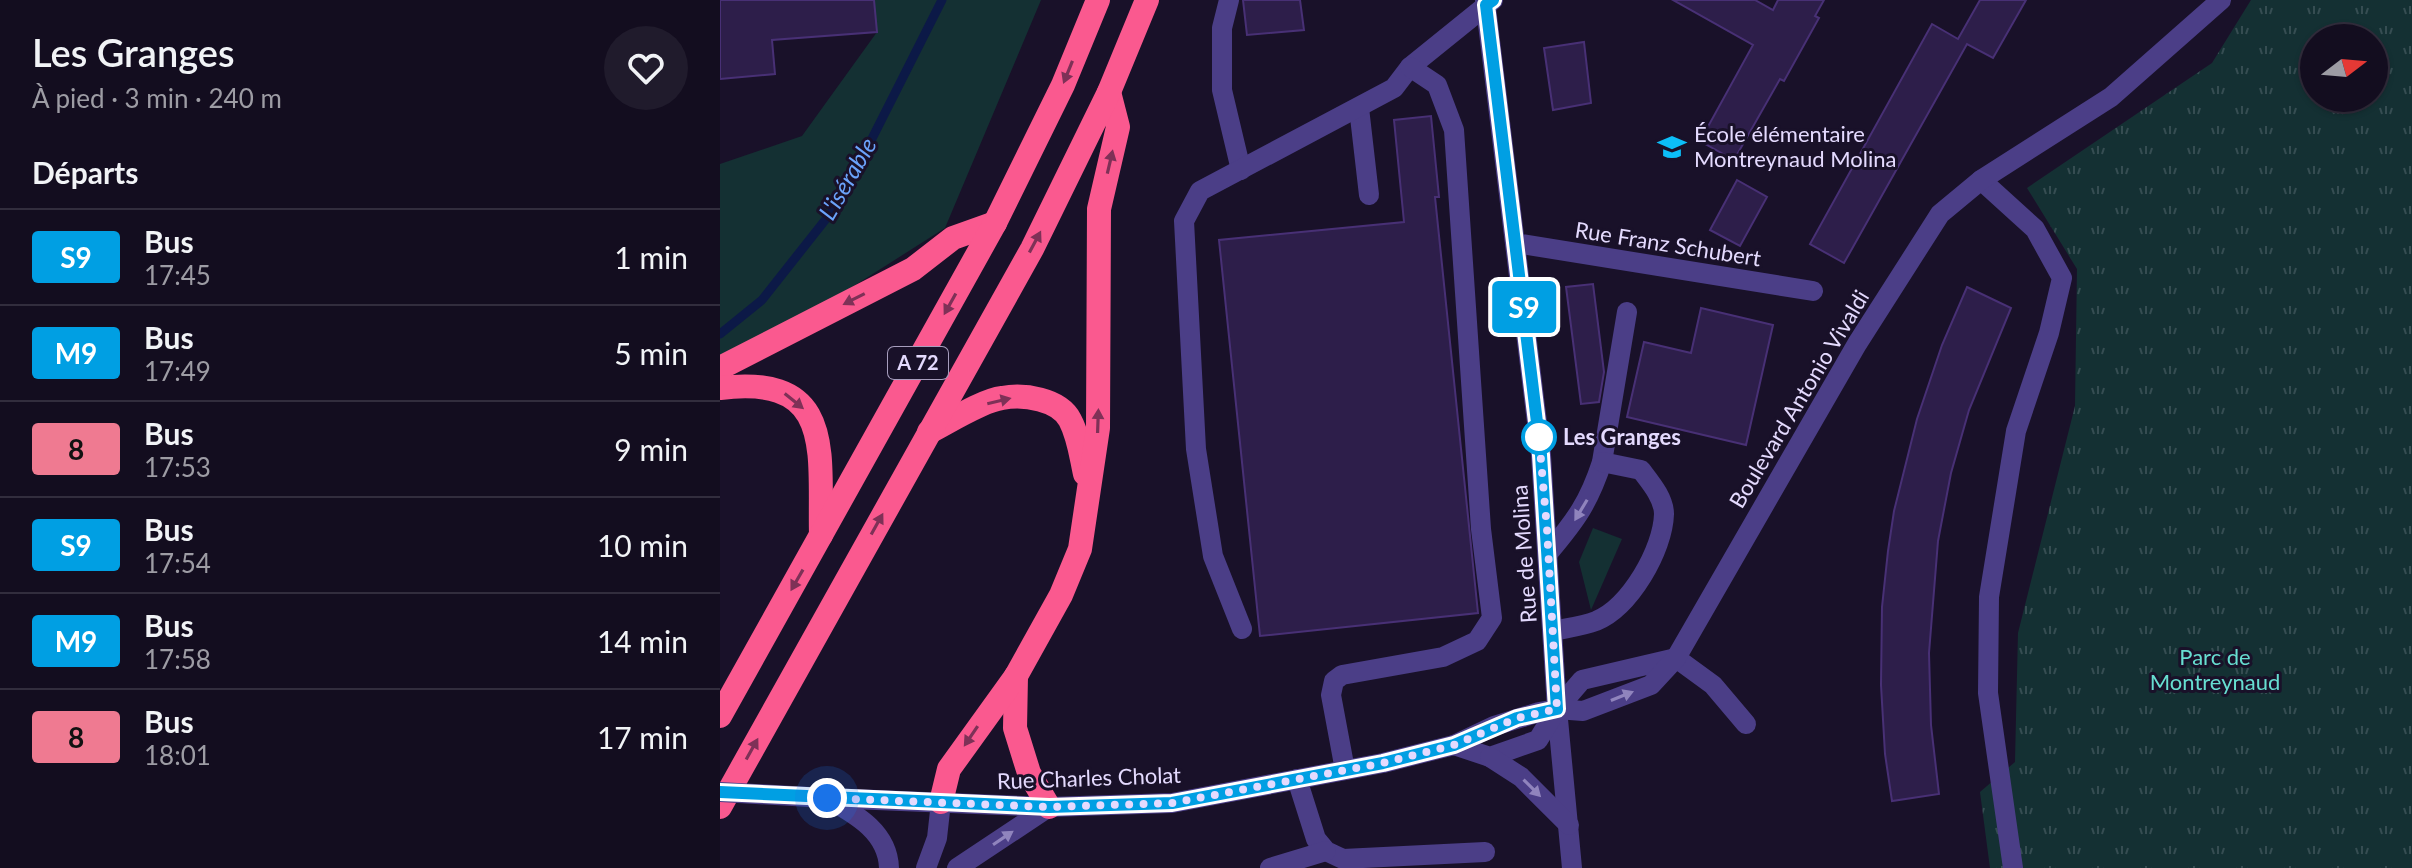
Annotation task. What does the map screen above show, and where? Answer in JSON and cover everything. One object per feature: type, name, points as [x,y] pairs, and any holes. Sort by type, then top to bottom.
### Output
[{"type":"highway","name":"A 72","points":[[720,716],[995,223],[1063,85],[1098,0]]},
{"type":"highway","name":"A 72","points":[[720,807],[1032,249],[1109,92],[1147,0]]},
{"type":"highway","points":[[941,802],[949,769],[990,707],[1016,676],[1061,595],[1080,549],[1098,428],[1099,209],[1118,127],[1109,92]]},
{"type":"highway","points":[[720,368],[913,269],[953,238],[995,223]]},
{"type":"highway","points":[[720,388],[747,385],[783,392],[811,415],[820,445],[821,539]]},
{"type":"highway","points":[[929,432],[1001,397],[1032,398],[1050,403],[1069,417],[1089,498]]},
{"type":"highway","points":[[1016,676],[1015,728],[1029,773],[1049,807]]},
{"type":"street","points":[[1229,0],[1222,28],[1222,90],[1241,170]]},
{"type":"street","name":"Boulevard Antonio Vivaldi","points":[[1557,709],[1583,711],[1651,685],[1676,658],[1857,344],[1940,214],[1981,180],[2111,97],[2221,0]]},
{"type":"street","points":[[1242,629],[1213,556],[1196,449],[1184,221],[1200,191],[1394,88],[1410,67],[1488,2]]},
{"type":"street","name":"Rue de Molina","points":[[1488,2],[1538,426],[1549,552],[1557,709],[1572,868]]},
{"type":"street","points":[[1345,770],[1331,695],[1334,681],[1342,675],[1443,657],[1477,641],[1492,618],[1481,529],[1454,130],[1437,85],[1410,67]]},
{"type":"street","points":[[1359,108],[1369,195]]},
{"type":"street","points":[[1981,180],[2035,229],[2062,278],[2049,333],[2016,431],[1989,597],[1988,693],[2013,868]]},
{"type":"street","name":"Rue Franz Schubert","points":[[1515,243],[1813,291]]},
{"type":"street","points":[[1549,552],[1581,514],[1602,462],[1627,312]]},
{"type":"street","points":[[1553,631],[1597,621],[1621,603],[1637,586],[1659,538],[1664,511],[1656,490],[1641,470],[1602,462]]},
{"type":"street","points":[[1490,757],[1538,740],[1557,709],[1582,680],[1676,658],[1713,685],[1746,724]]},
{"type":"street","name":"Rue Charles Cholat","points":[[720,792],[1049,807],[1172,803],[1345,770],[1454,745],[1517,718],[1557,709]]},
{"type":"street","points":[[1454,745],[1490,757],[1521,777],[1569,825]]},
{"type":"street","points":[[1297,779],[1316,839],[1326,851],[1343,859],[1485,852]]},
{"type":"street","points":[[827,798],[862,817],[888,856],[889,868]]},
{"type":"street","points":[[926,868],[937,838],[941,802]]},
{"type":"street","points":[[957,868],[1049,807]]},
{"type":"street","points":[[1270,868],[1326,851]]},
{"type":"green space","points":[[874,0],[1041,0],[945,228],[720,371],[720,164],[802,136],[877,32]]},
{"type":"green space","name":"Parc de Montreynaud","points":[[2251,0],[2412,0],[2412,868],[1990,868],[1980,792],[2015,762],[2018,633],[2075,406],[2077,269],[2027,188],[2212,63]]},
{"type":"green space","points":[[1593,528],[1622,539],[1591,610],[1579,562]]},
{"type":"building","points":[[720,0],[874,0],[877,32],[772,40],[775,74],[720,79]]},
{"type":"building","points":[[1243,0],[1300,0],[1304,30],[1247,35]]},
{"type":"building","points":[[1673,0],[1755,0],[1773,10],[1778,0],[1824,0],[1815,16],[1819,18],[1784,81],[1780,79],[1734,160],[1700,141],[1753,45]]},
{"type":"building","points":[[1980,0],[2026,0],[1993,58],[1967,44],[1844,263],[1810,244],[1932,24],[1958,39]]},
{"type":"building","points":[[1584,42],[1591,103],[1553,110],[1544,48]]},
{"type":"building","points":[[1431,116],[1439,197],[1435,197],[1478,613],[1260,636],[1219,240],[1404,222],[1394,120]]},
{"type":"building","points":[[1737,180],[1767,197],[1740,246],[1710,230]]},
{"type":"building","points":[[1593,284],[1604,372],[1599,402],[1581,404],[1566,287]]},
{"type":"building","points":[[1967,287],[2011,308],[1969,410],[1951,473],[1938,541],[1929,653],[1931,725],[1939,794],[1892,801],[1885,754],[1881,685],[1882,607],[1888,551],[1894,511],[1917,419],[1942,345]]},
{"type":"building","points":[[1701,308],[1773,325],[1746,445],[1627,417],[1644,342],[1691,353]]},
{"type":"waterway","name":"L'isérable","points":[[720,334],[762,300],[841,200],[942,0]]},
{"type":"bus line","name":"S9","points":[[720,792],[1049,807],[1172,803],[1383,763],[1454,745],[1494,726],[1557,709],[1541,455],[1486,5],[1493,0]]},
{"type":"place","name":"École élémentaire Montreynaud Molina","points":[[1672,147]]},
{"type":"place","name":"Les Granges","points":[[1539,437]]},
{"type":"route","points":[[827,798],[1049,807],[1172,803],[1383,763],[1454,745],[1494,726],[1557,709],[1538,426],[1539,437]]}]
